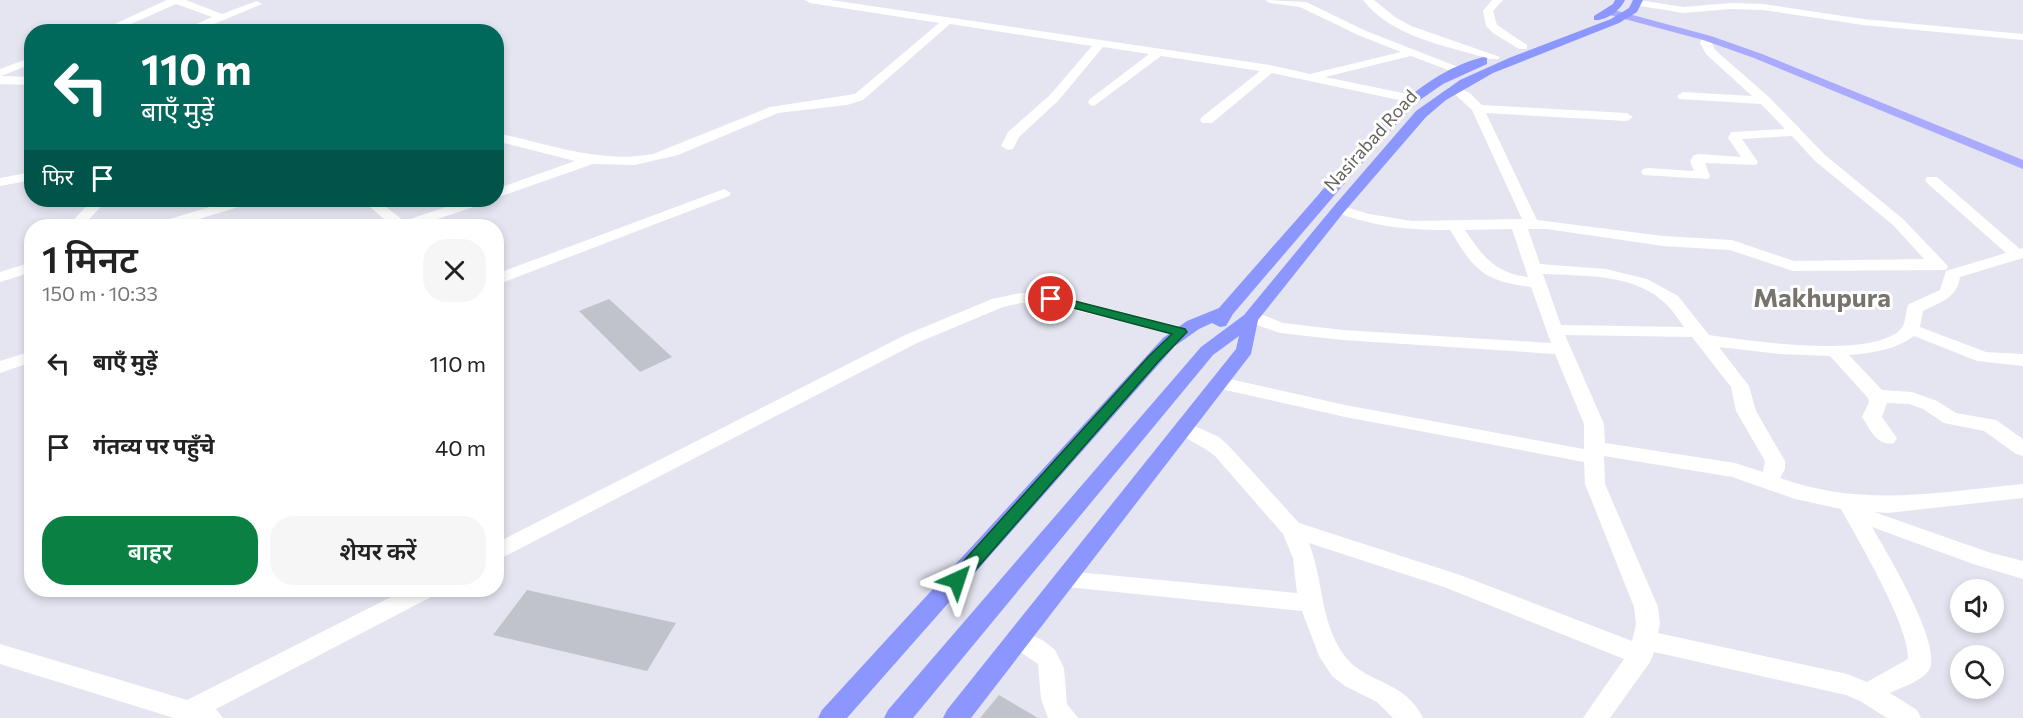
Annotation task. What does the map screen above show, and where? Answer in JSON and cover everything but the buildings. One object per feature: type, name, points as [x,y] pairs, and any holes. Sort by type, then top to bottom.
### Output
[{"type":"highway","name":"Nasirabad Road","points":[[1207,351],[1225,312],[1353,163],[1413,99],[1460,70],[1626,7]]},
{"type":"highway","name":"Nasirabad Road","points":[[897,718],[1207,351],[1251,318],[1339,209],[1421,114],[1454,88],[1474,77],[1569,40],[1626,7]]},
{"type":"highway","points":[[831,718],[1154,359],[1181,332],[1193,324],[1225,312]]},
{"type":"highway","points":[[956,718],[1221,384],[1245,350],[1251,318]]},
{"type":"main road","points":[[1626,7],[1758,56],[2023,165]]},
{"type":"main road","points":[[1626,7],[1708,32],[1758,56]]},
{"type":"street","points":[[120,24],[176,0],[221,17]]},
{"type":"street","points":[[810,0],[1270,69],[1413,99]]},
{"type":"street","points":[[1270,0],[1302,4],[1362,33],[1460,70]]},
{"type":"street","points":[[1368,0],[1381,15],[1402,26],[1494,57]]},
{"type":"street","points":[[1498,0],[1488,11],[1492,26],[1523,47]]},
{"type":"street","points":[[204,24],[257,3]]},
{"type":"street","points":[[1626,7],[1683,10],[1732,6],[1763,7],[1863,22],[2023,37]]},
{"type":"street","points":[[504,139],[591,160],[614,162],[658,158],[768,112],[847,101],[859,97],[947,21]]},
{"type":"street","points":[[1707,38],[1706,43],[1710,52],[1765,100],[1820,158],[1898,222],[1935,264],[1952,274],[2020,253]]},
{"type":"street","points":[[1008,146],[1013,135],[1054,98],[1101,43]]},
{"type":"street","points":[[1094,102],[1159,52]]},
{"type":"street","points":[[1311,77],[1347,66],[1379,62],[1411,52]]},
{"type":"street","points":[[0,73],[24,63]]},
{"type":"street","points":[[1208,120],[1270,69]]},
{"type":"street","points":[[0,80],[24,81]]},
{"type":"street","points":[[1454,88],[1474,102],[1478,109],[1525,223],[1536,276],[1558,339],[1594,424],[1595,484],[1646,607],[1648,624],[1644,647],[1596,718]]},
{"type":"street","points":[[1683,96],[1765,100]]},
{"type":"street","points":[[1478,109],[1627,117]]},
{"type":"street","points":[[1648,172],[1703,176],[1697,161],[1699,158],[1751,162],[1735,138],[1736,135],[1796,132]]},
{"type":"street","points":[[504,191],[591,160]]},
{"type":"street","points":[[0,182],[24,178]]},
{"type":"street","points":[[1932,180],[2020,253]]},
{"type":"street","points":[[504,277],[724,193]]},
{"type":"street","points":[[82,219],[93,207]]},
{"type":"street","points":[[184,219],[224,207]]},
{"type":"street","points":[[378,207],[394,219]]},
{"type":"street","points":[[424,219],[459,207]]},
{"type":"street","points":[[1339,209],[1366,218],[1401,225],[1455,226],[1525,223],[1563,225],[1663,241],[1732,245],[1793,266],[1935,264]]},
{"type":"street","points":[[1455,226],[1476,260],[1488,271],[1513,280],[1536,276],[1612,275],[1649,284],[1672,300],[1740,386],[1746,411],[1772,452],[1775,469],[1768,480]]},
{"type":"street","points":[[0,277],[24,270]]},
{"type":"street","points":[[1251,318],[1280,328],[1343,335],[1558,339],[1702,336],[1786,349],[1835,351],[1878,346],[1903,337],[1911,329],[1915,309],[1946,293],[1950,287],[1952,274]]},
{"type":"street","points":[[504,549],[911,339],[999,303],[1021,298],[1051,299],[1181,332]]},
{"type":"street","points":[[1911,329],[1983,357],[2023,360]]},
{"type":"street","points":[[1835,351],[1877,396],[1878,402],[1872,417],[1887,438]]},
{"type":"street","points":[[0,367],[24,359]]},
{"type":"street","points":[[1221,384],[1401,422],[1594,453],[1735,470],[1851,509],[1986,561],[2023,570]]},
{"type":"street","points":[[1877,396],[1912,398],[1930,405],[1951,418],[1989,425],[2023,449]]},
{"type":"street","points":[[1186,428],[1212,442],[1222,451],[1291,529],[1304,558],[1310,603],[1330,656],[1354,679],[1386,694],[1410,718]]},
{"type":"street","points":[[1851,509],[2023,491]]},
{"type":"street","points":[[1851,509],[1912,624],[1923,654],[1920,664],[1913,671],[1897,676],[1869,693]]},
{"type":"street","points":[[1291,529],[1644,647],[1847,685],[1869,693],[1908,718]]},
{"type":"street","points":[[1066,580],[1310,603]]},
{"type":"street","points":[[0,654],[199,715],[412,597]]},
{"type":"street","points":[[1019,639],[1049,659],[1052,667],[1052,693],[1055,706],[1065,718]]},
{"type":"district","name":"Makhupura","points":[[1822,296]]},
{"type":"route","points":[[957,580],[1169,342],[1181,332],[1076,303],[1051,299]]}]
